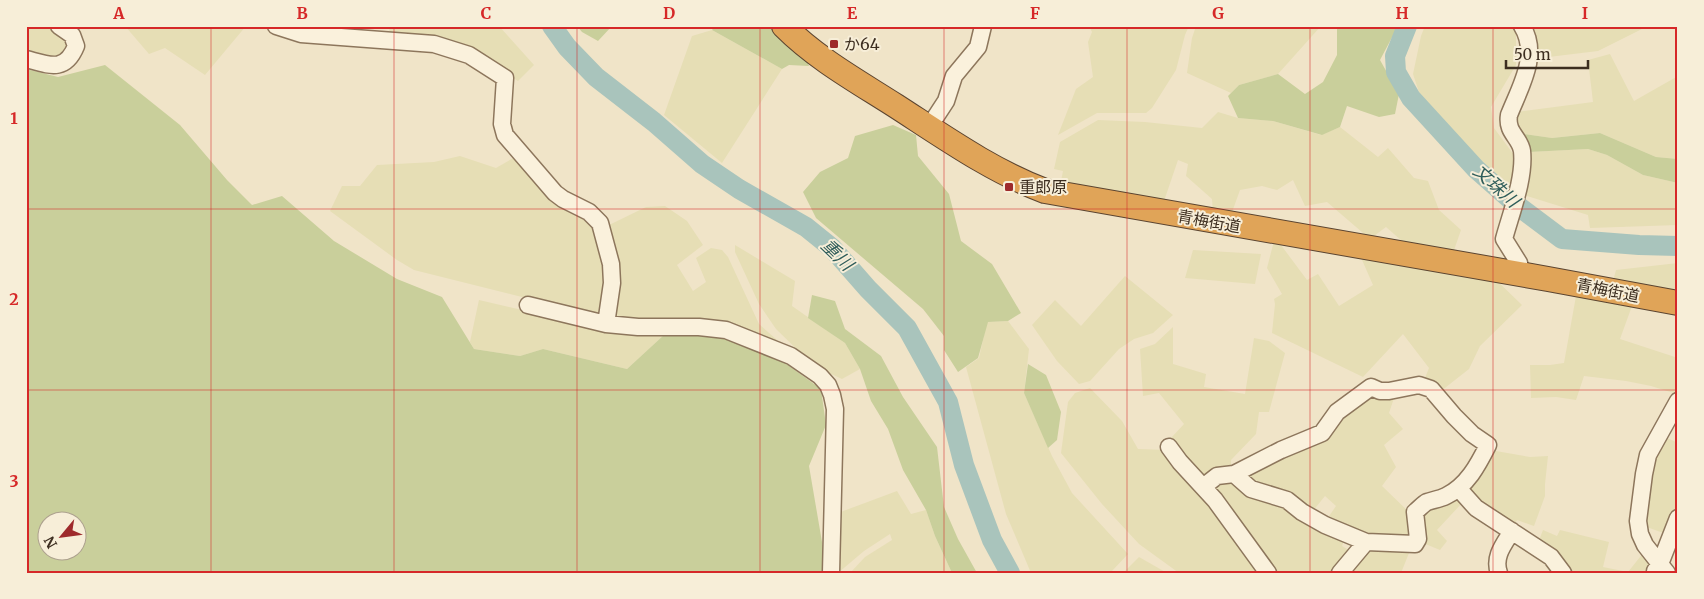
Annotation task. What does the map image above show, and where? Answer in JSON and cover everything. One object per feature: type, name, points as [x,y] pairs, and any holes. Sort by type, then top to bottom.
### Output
[{"type":"highway","name":"青梅街道","points":[[784,26],[824,60],[929,128],[999,171],[1045,191],[1678,303]]},
{"type":"street","points":[[26,59],[52,65],[63,64],[71,56],[76,46],[72,35],[59,26]]},
{"type":"street","points":[[276,26],[301,34],[434,44],[469,55],[505,78],[502,124],[505,135],[555,193],[589,212],[600,223],[611,264],[612,283],[606,324]]},
{"type":"street","points":[[929,128],[946,102],[954,76],[978,47],[983,26]]},
{"type":"street","points":[[1520,274],[1519,263],[1504,239],[1518,186],[1522,149],[1508,124],[1509,116],[1530,63],[1530,46],[1522,26]]},
{"type":"street","points":[[528,305],[606,324],[638,327],[699,327],[726,330],[791,356],[820,376],[828,385],[835,409],[831,573]]},
{"type":"street","points":[[1203,487],[1218,476],[1234,474],[1281,450],[1322,434],[1337,412],[1371,387],[1380,391],[1419,385],[1431,388],[1454,416],[1472,434],[1488,445],[1459,489],[1445,497],[1426,503],[1415,512],[1418,539],[1415,544],[1366,542],[1325,525],[1302,512],[1287,500],[1251,489],[1234,474]]},
{"type":"street","points":[[1660,570],[1640,534],[1638,521],[1648,455],[1678,401]]},
{"type":"street","points":[[1169,447],[1180,462],[1215,500],[1268,573]]},
{"type":"street","points":[[1459,489],[1476,508],[1551,557],[1563,573]]},
{"type":"street","points":[[1660,570],[1678,518]]},
{"type":"street","points":[[1499,573],[1497,568],[1498,555],[1512,531]]},
{"type":"street","points":[[1340,573],[1366,542]]},
{"type":"shaded area","points":[[26,26],[53,26],[72,45],[62,58],[26,54]]},
{"type":"shaded area","points":[[125,26],[246,26],[205,75],[165,48],[149,54]]},
{"type":"shaded area","points":[[389,26],[499,26],[534,65],[518,81],[470,51],[390,37]]},
{"type":"shaded area","points":[[1089,26],[1189,26],[1176,70],[1152,108],[1146,113],[1097,113],[1058,135],[1076,89],[1093,77],[1088,42],[1092,32]]},
{"type":"shaded area","points":[[1196,26],[1321,26],[1278,74],[1239,85],[1231,93],[1187,73],[1192,38]]},
{"type":"shaded area","points":[[1425,26],[1513,26],[1516,32],[1516,65],[1491,107],[1494,128],[1517,159],[1509,189],[1421,98],[1413,74]]},
{"type":"shaded area","points":[[1524,26],[1648,26],[1598,51],[1532,59]]},
{"type":"shaded area","points":[[712,30],[782,69],[722,163],[664,115],[692,36]]},
{"type":"shaded area","points":[[1610,54],[1634,101],[1678,76],[1678,159],[1656,157],[1600,133],[1552,138],[1517,133],[1516,112],[1593,102],[1588,60]]},
{"type":"shaded area","points":[[1218,112],[1238,118],[1273,121],[1321,135],[1340,127],[1378,157],[1388,148],[1414,178],[1428,181],[1439,210],[1461,230],[1452,256],[1410,248],[1386,227],[1370,239],[1327,202],[1305,206],[1293,180],[1277,190],[1262,186],[1240,190],[1231,215],[1213,213],[1212,199],[1186,176],[1188,164],[1178,160],[1163,204],[1060,186],[1063,171],[1054,169],[1060,142],[1098,120],[1145,122],[1202,128]]},
{"type":"shaded area","points":[[1588,149],[1607,155],[1643,175],[1678,183],[1678,225],[1590,228],[1588,215],[1527,196],[1523,187],[1529,152]]},
{"type":"shaded area","points":[[460,156],[496,168],[515,157],[585,215],[597,238],[607,276],[602,317],[414,270],[397,260],[330,211],[342,186],[360,186],[377,165],[434,162]]},
{"type":"shaded area","points":[[665,206],[687,221],[703,245],[677,265],[693,291],[706,282],[696,258],[711,248],[722,250],[728,257],[759,324],[777,340],[773,344],[744,328],[704,322],[611,321],[607,226],[646,207]]},
{"type":"shaded area","points":[[1275,237],[1307,280],[1318,274],[1339,306],[1373,285],[1359,253],[1491,275],[1522,305],[1480,346],[1469,369],[1441,391],[1425,378],[1429,368],[1403,334],[1363,377],[1272,333],[1274,299],[1282,294],[1267,268]]},
{"type":"shaded area","points":[[735,245],[795,281],[792,306],[845,343],[860,369],[842,379],[814,366],[776,329],[759,304],[735,252]]},
{"type":"shaded area","points":[[1193,250],[1261,254],[1255,284],[1185,278]]},
{"type":"shaded area","points":[[1678,263],[1678,295],[1613,281],[1616,270]]},
{"type":"shaded area","points":[[1125,276],[1173,315],[1153,333],[1134,339],[1119,349],[1090,381],[1079,384],[1057,361],[1032,325],[1055,300],[1081,326]]},
{"type":"shaded area","points":[[1576,296],[1632,306],[1620,339],[1675,357],[1678,352],[1677,394],[1626,381],[1584,376],[1576,400],[1556,397],[1531,398],[1530,365],[1564,363]]},
{"type":"shaded area","points":[[479,300],[605,329],[665,334],[627,369],[543,349],[520,356],[474,349],[470,342]]},
{"type":"shaded area","points":[[1008,321],[1029,349],[1024,393],[1052,456],[1072,493],[1128,554],[1112,571],[1113,573],[1031,573],[1006,514],[966,367],[979,358],[987,322]]},
{"type":"shaded area","points":[[1173,327],[1173,364],[1206,374],[1204,387],[1245,394],[1254,338],[1269,341],[1285,353],[1269,412],[1259,412],[1256,434],[1231,460],[1231,469],[1204,480],[1183,456],[1171,438],[1184,424],[1159,393],[1143,396],[1140,349],[1155,344]]},
{"type":"shaded area","points":[[1090,388],[1122,421],[1138,449],[1167,450],[1263,573],[1179,573],[1139,544],[1102,504],[1061,453],[1068,402],[1075,393]]},
{"type":"shaded area","points":[[1370,393],[1394,398],[1389,413],[1403,429],[1384,445],[1396,467],[1382,486],[1410,513],[1410,539],[1368,539],[1325,522],[1336,506],[1325,496],[1312,512],[1254,485],[1244,476]]},
{"type":"shaded area","points":[[1665,437],[1678,443],[1678,506],[1672,513],[1666,534],[1644,526],[1652,457]]},
{"type":"shaded area","points":[[1490,450],[1530,457],[1548,456],[1545,496],[1534,526],[1517,520],[1513,526],[1479,503],[1467,489]]},
{"type":"shaded area","points":[[1233,478],[1285,503],[1345,538],[1342,546],[1352,552],[1334,573],[1274,573],[1208,488]]},
{"type":"shaded area","points":[[897,491],[911,514],[926,510],[935,536],[952,573],[850,573],[865,557],[892,540],[890,534],[864,551],[838,573],[838,513]]},
{"type":"shaded area","points":[[1457,495],[1463,502],[1437,530],[1447,541],[1440,550],[1423,543],[1422,512]]},
{"type":"shaded area","points":[[1543,530],[1557,536],[1560,530],[1609,542],[1603,567],[1628,572],[1644,552],[1652,563],[1645,573],[1569,573],[1538,543]]},
{"type":"shaded area","points":[[1369,547],[1411,548],[1401,573],[1346,573]]},
{"type":"shaded area","points":[[1139,557],[1167,573],[1123,573]]},
{"type":"green space","points":[[577,26],[612,26],[598,41],[582,32]]},
{"type":"green space","points":[[715,26],[773,26],[802,48],[809,66],[789,65],[782,69],[712,30]]},
{"type":"green space","points":[[1337,26],[1398,26],[1380,60],[1399,94],[1395,114],[1379,117],[1347,106],[1340,127],[1322,135],[1273,121],[1238,118],[1228,96],[1239,85],[1278,74],[1305,94],[1323,82],[1337,55]]},
{"type":"green space","points":[[105,65],[180,125],[227,180],[252,205],[282,196],[334,241],[397,279],[442,297],[474,349],[520,356],[543,349],[627,369],[665,334],[732,334],[785,363],[821,389],[826,425],[809,466],[822,542],[824,573],[26,573],[26,69],[58,77]]},
{"type":"green space","points":[[893,125],[916,135],[918,156],[949,194],[961,241],[992,264],[1021,313],[1008,321],[988,322],[978,358],[958,372],[944,350],[944,336],[923,309],[816,218],[803,192],[820,172],[848,158],[855,136]]},
{"type":"green space","points":[[1517,133],[1552,138],[1600,133],[1656,157],[1678,159],[1678,183],[1643,175],[1607,155],[1588,149],[1529,152]]},
{"type":"green space","points":[[812,295],[835,301],[845,329],[881,356],[903,397],[937,447],[944,507],[958,539],[977,573],[952,573],[935,536],[926,510],[903,470],[888,429],[871,401],[860,369],[845,343],[808,318]]},
{"type":"green space","points":[[1028,364],[1046,375],[1061,412],[1057,440],[1048,448],[1024,393]]},
{"type":"waterway","name":"重川","points":[[552,26],[567,47],[596,77],[654,122],[702,164],[739,189],[806,227],[832,248],[868,289],[907,328],[948,402],[964,465],[992,540],[1010,573]]},
{"type":"waterway","name":"文珠川","points":[[1407,26],[1395,56],[1396,72],[1411,98],[1476,169],[1518,206],[1562,239],[1678,246]]},
{"type":"place","name":"か64","points":[[834,44]]},
{"type":"place","name":"重郎原","points":[[1009,187]]}]
